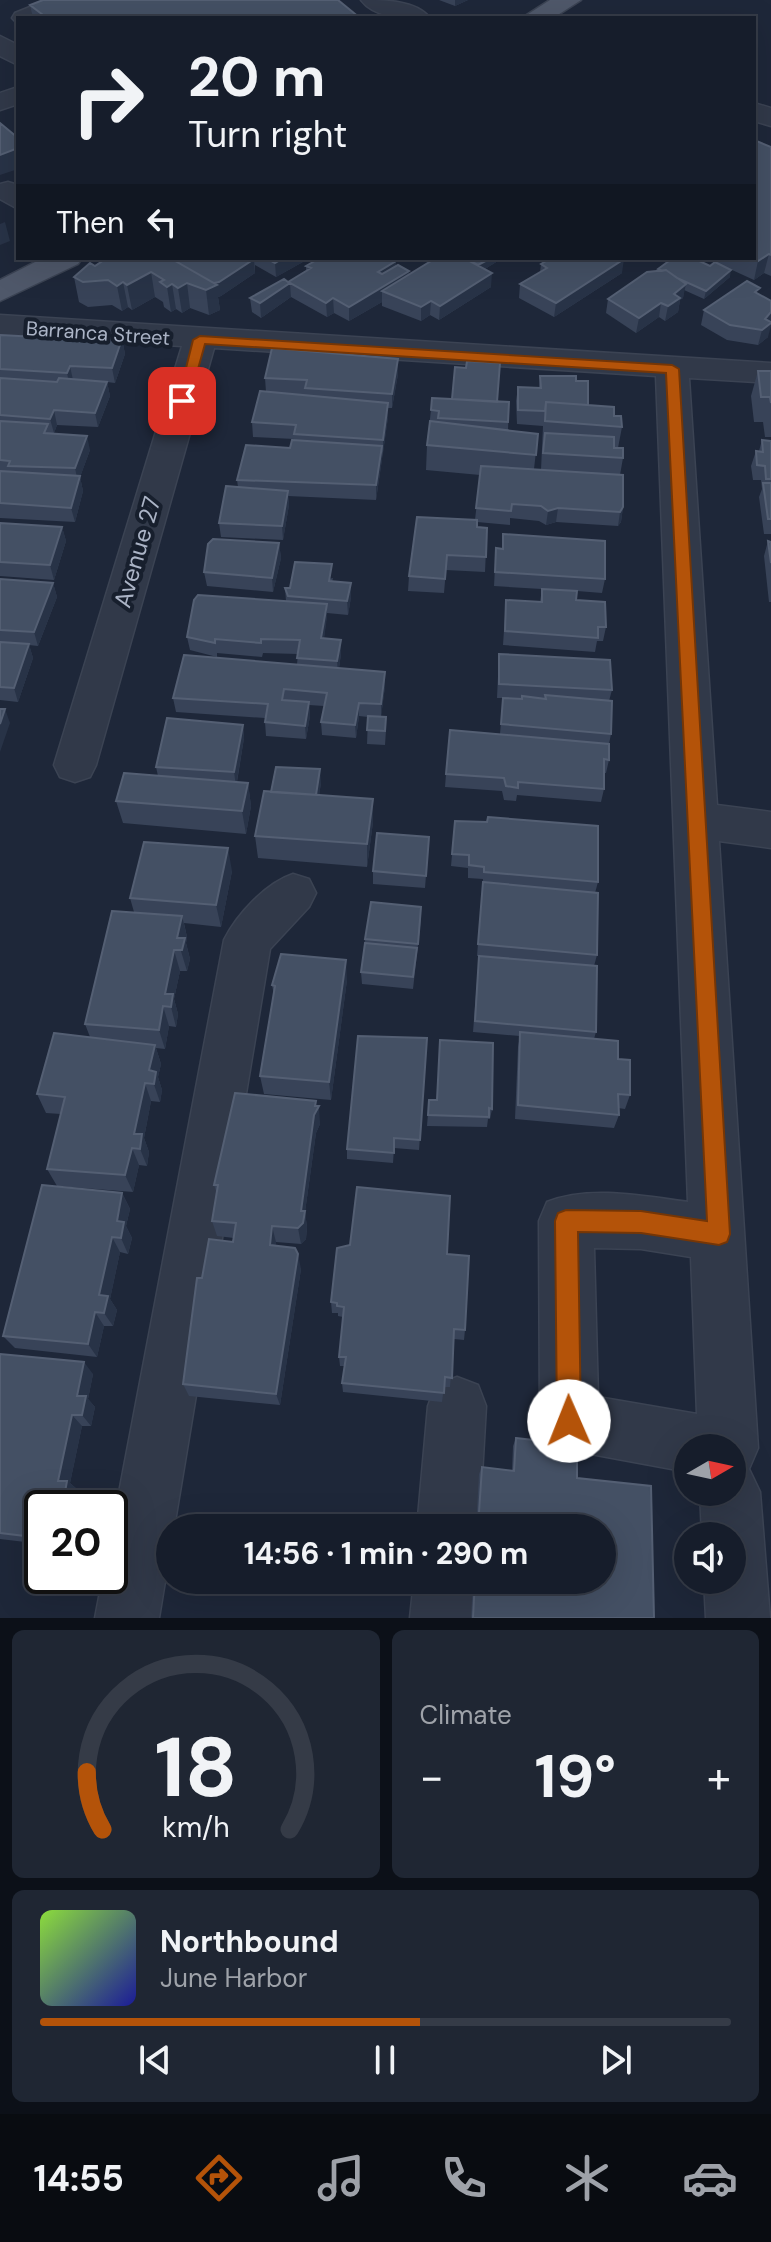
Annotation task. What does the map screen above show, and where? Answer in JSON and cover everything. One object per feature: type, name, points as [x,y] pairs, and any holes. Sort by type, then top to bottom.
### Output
[{"type":"main road","points":[[538,16],[569,0]]},
{"type":"main road","points":[[0,292],[63,260]]},
{"type":"street","points":[[29,16],[68,0]]},
{"type":"street","points":[[373,0],[413,16]]},
{"type":"street","name":"Barranca Street","points":[[0,325],[200,340],[771,373]]},
{"type":"street","name":"Avenue 27","points":[[75,765],[200,340]]},
{"type":"street","points":[[672,369],[727,1434]]},
{"type":"street","points":[[696,820],[771,830]]},
{"type":"street","points":[[127,1618],[248,940],[293,893]]},
{"type":"street","points":[[674,1440],[569,1421],[566,1221],[641,1222],[719,1234]]},
{"type":"street","points":[[449,1514],[457,1406]]},
{"type":"street","points":[[731,1506],[738,1618]]},
{"type":"street","points":[[442,1618],[444,1594]]},
{"type":"building","points":[[43,0],[338,0],[358,16],[44,16],[30,5]]},
{"type":"building","points":[[0,123],[16,136],[16,149],[0,155]]},
{"type":"building","points":[[756,141],[771,147],[771,255],[758,261]]},
{"type":"building","points":[[104,260],[173,260],[217,285],[206,290],[187,283],[178,288],[172,284],[167,287],[160,282],[164,280],[151,272],[127,285],[123,282],[117,286],[108,280],[83,282],[74,277],[90,263],[95,266]]},
{"type":"building","points":[[174,260],[252,260],[214,283]]},
{"type":"building","points":[[316,260],[394,260],[378,272],[382,274],[398,265],[409,271],[349,307],[333,298],[326,303],[290,283],[260,303],[250,298],[284,279],[288,282],[311,268],[306,266]]},
{"type":"building","points":[[433,260],[468,260],[492,273],[440,306],[431,301],[421,307],[382,291]]},
{"type":"building","points":[[468,260],[487,260],[478,265]]},
{"type":"building","points":[[548,260],[622,260],[556,303],[520,284],[547,268],[541,264]]},
{"type":"building","points":[[670,260],[697,260],[710,266],[715,262],[731,270],[706,291],[666,270],[658,269]]},
{"type":"building","points":[[666,270],[686,284],[674,294],[680,298],[668,306],[661,303],[639,318],[608,299],[647,272]]},
{"type":"building","points":[[747,281],[760,288],[755,292],[771,301],[771,312],[765,319],[771,323],[762,330],[730,325],[704,310]]},
{"type":"building","points":[[0,335],[122,339],[112,368],[70,366],[67,373],[0,369]]},
{"type":"building","points":[[272,348],[398,359],[392,394],[305,388],[307,380],[265,378]]},
{"type":"building","points":[[467,361],[500,363],[497,402],[452,399],[455,367],[466,368]]},
{"type":"building","points":[[758,371],[771,371],[771,403],[770,397],[761,397]]},
{"type":"building","points":[[540,376],[576,376],[576,381],[588,381],[588,405],[546,402],[545,411],[518,410],[518,387],[541,388]]},
{"type":"building","points":[[0,378],[107,382],[95,413],[54,410],[50,419],[0,415]]},
{"type":"building","points":[[260,391],[388,403],[383,440],[294,434],[296,425],[252,422]]},
{"type":"building","points":[[432,398],[509,402],[508,422],[438,418],[439,411],[431,410]]},
{"type":"building","points":[[546,402],[614,407],[614,416],[621,416],[622,427],[545,421]]},
{"type":"building","points":[[0,421],[48,424],[44,433],[87,436],[75,468],[8,466],[10,461],[0,460]]},
{"type":"building","points":[[430,421],[538,434],[536,455],[427,445]]},
{"type":"building","points":[[545,433],[614,437],[614,448],[623,448],[623,458],[543,453]]},
{"type":"building","points":[[292,440],[382,446],[376,485],[237,480],[246,445],[290,448]]},
{"type":"building","points":[[762,440],[771,441],[771,479],[766,479],[765,466],[757,465],[756,451],[763,452]]},
{"type":"building","points":[[481,466],[623,475],[623,507],[620,512],[558,508],[548,511],[541,506],[512,504],[511,511],[476,508]]},
{"type":"building","points":[[0,471],[80,476],[71,508],[0,503]]},
{"type":"building","points":[[763,483],[771,483],[771,519],[768,519]]},
{"type":"building","points":[[226,486],[288,491],[282,526],[219,523]]},
{"type":"building","points":[[417,517],[477,520],[477,527],[487,528],[486,557],[447,555],[445,579],[409,576]]},
{"type":"building","points":[[0,523],[62,527],[50,565],[0,562]]},
{"type":"building","points":[[503,534],[605,541],[605,579],[495,572],[496,548],[503,549]]},
{"type":"building","points":[[213,539],[279,543],[272,578],[204,572],[208,544]]},
{"type":"building","points":[[295,562],[332,564],[329,581],[351,583],[347,601],[288,596],[285,588],[290,588]]},
{"type":"building","points":[[0,579],[53,583],[34,632],[0,630]]},
{"type":"building","points":[[542,589],[577,591],[576,600],[605,602],[606,627],[598,627],[598,638],[505,631],[506,600],[542,602]]},
{"type":"building","points":[[198,595],[327,604],[321,638],[341,640],[337,661],[297,658],[300,640],[261,639],[261,643],[215,639],[215,643],[187,637],[194,600]]},
{"type":"building","points":[[0,642],[29,644],[14,688],[0,687]]},
{"type":"building","points":[[499,654],[610,660],[612,690],[499,684]]},
{"type":"building","points":[[184,655],[385,672],[381,704],[359,703],[355,725],[321,722],[327,693],[284,689],[282,700],[309,702],[305,726],[265,722],[268,704],[173,698]]},
{"type":"building","points":[[545,695],[612,701],[611,734],[501,724],[503,698],[522,699],[522,696],[546,699]]},
{"type":"building","points":[[368,716],[386,717],[385,731],[367,730]]},
{"type":"building","points":[[167,718],[243,725],[234,772],[156,767]]},
{"type":"building","points":[[450,730],[609,744],[609,760],[604,759],[604,789],[518,782],[518,788],[506,786],[504,778],[446,774]]},
{"type":"building","points":[[276,767],[320,769],[316,795],[271,792]]},
{"type":"building","points":[[124,773],[248,783],[242,811],[116,801]]},
{"type":"building","points":[[264,791],[373,799],[367,844],[255,836]]},
{"type":"building","points":[[488,817],[598,826],[598,882],[484,872],[484,867],[469,865],[469,855],[452,854],[455,821],[487,822]]},
{"type":"building","points":[[377,833],[429,837],[426,876],[373,871]]},
{"type":"building","points":[[144,842],[228,848],[216,905],[130,898]]},
{"type":"building","points":[[483,882],[598,893],[597,955],[478,944]]},
{"type":"building","points":[[371,902],[421,907],[418,944],[365,939]]},
{"type":"building","points":[[112,911],[182,916],[177,938],[185,938],[182,950],[174,950],[165,994],[173,994],[171,1007],[163,1006],[159,1030],[85,1024]]},
{"type":"building","points":[[365,943],[417,948],[413,977],[361,972]]},
{"type":"building","points":[[281,954],[346,960],[329,1082],[260,1076],[275,986],[272,985]]},
{"type":"building","points":[[479,956],[597,966],[596,1032],[475,1021]]},
{"type":"building","points":[[520,1032],[618,1041],[618,1059],[630,1060],[630,1095],[618,1094],[619,1115],[518,1105]]},
{"type":"building","points":[[54,1033],[155,1045],[149,1070],[156,1072],[154,1084],[145,1083],[134,1134],[142,1134],[140,1149],[132,1148],[125,1175],[47,1169],[65,1097],[37,1094]]},
{"type":"building","points":[[358,1036],[427,1038],[420,1140],[394,1138],[394,1153],[347,1149]]},
{"type":"building","points":[[440,1040],[493,1043],[492,1109],[489,1108],[489,1117],[428,1115],[429,1100],[437,1100]]},
{"type":"building","points":[[235,1093],[316,1101],[315,1106],[319,1106],[314,1115],[301,1211],[305,1211],[303,1223],[298,1228],[272,1226],[270,1245],[295,1248],[298,1254],[276,1394],[183,1384],[197,1278],[202,1278],[209,1239],[233,1242],[236,1223],[212,1221],[218,1185],[214,1185]]},
{"type":"building","points":[[42,1185],[122,1193],[117,1221],[124,1222],[121,1238],[112,1237],[99,1295],[108,1296],[104,1313],[95,1312],[88,1344],[3,1336]]},
{"type":"building","points":[[357,1187],[450,1196],[447,1254],[469,1256],[465,1330],[454,1329],[452,1378],[445,1377],[444,1393],[342,1383],[346,1357],[339,1357],[344,1307],[331,1302],[337,1248],[350,1245]]},
{"type":"building","points":[[0,1354],[84,1362],[77,1396],[86,1396],[82,1415],[72,1415],[58,1481],[67,1481],[65,1490],[24,1490],[24,1536],[0,1533]]},
{"type":"building","points":[[516,1438],[577,1445],[577,1478],[651,1486],[654,1618],[473,1618],[474,1594],[616,1594],[616,1514],[479,1514],[482,1467],[514,1471]]},
{"type":"route","points":[[182,401],[200,340],[672,369],[719,1234],[641,1222],[566,1221],[569,1421]]}]
